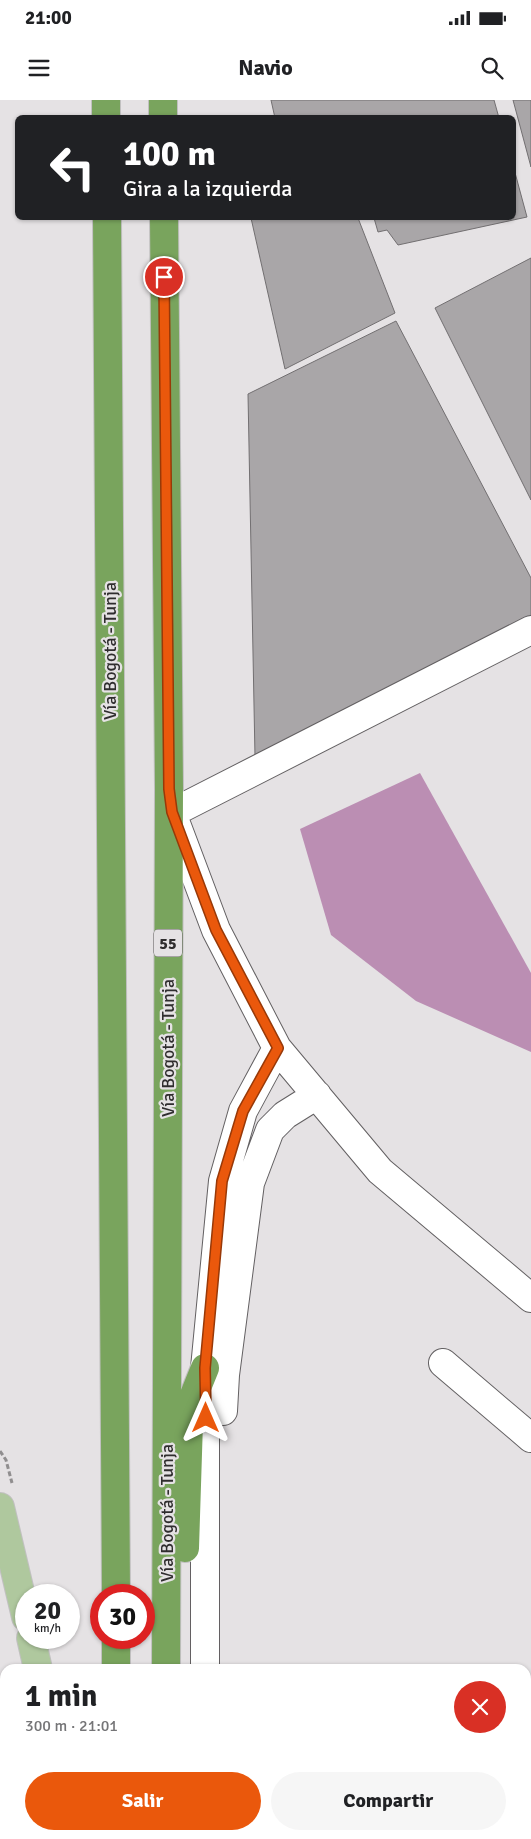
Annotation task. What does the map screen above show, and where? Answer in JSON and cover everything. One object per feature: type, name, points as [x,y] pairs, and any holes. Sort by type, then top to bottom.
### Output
[{"type":"highway","points":[[106,100],[106,115]]},
{"type":"highway","points":[[163,100],[163,115]]},
{"type":"highway","name":"Vía Bogotá - Tunja","points":[[107,220],[116,1584]]},
{"type":"highway","name":"Vía Bogotá - Tunja","points":[[164,220],[171,801],[166,1664]]},
{"type":"highway","points":[[166,1640],[180,1590],[184,1563],[189,1422],[192,1400],[205,1368]]},
{"type":"highway","points":[[116,1649],[116,1664]]},
{"type":"main road","points":[[0,1507],[18,1584]]},
{"type":"main road","points":[[33,1649],[37,1664]]},
{"type":"street","points":[[531,630],[171,801],[216,930],[278,1048],[380,1171],[531,1298]]},
{"type":"street","points":[[205,1664],[205,1368],[222,1181],[243,1111],[278,1048]]},
{"type":"street","points":[[206,1664],[218,1590],[225,1375],[250,1183],[270,1130],[285,1115],[317,1095]]},
{"type":"street","points":[[444,1363],[531,1438]]},
{"type":"shaded area","points":[[420,773],[531,973],[531,1052],[416,1001],[331,935],[300,829]]},
{"type":"building","points":[[271,100],[494,100],[498,115],[274,115]]},
{"type":"building","points":[[513,100],[531,100],[531,167]]},
{"type":"building","points":[[516,176],[527,217],[516,219]]},
{"type":"building","points":[[251,220],[359,220],[395,313],[285,369]]},
{"type":"building","points":[[375,220],[513,220],[398,245],[387,230],[378,232]]},
{"type":"building","points":[[531,258],[531,500],[435,308]]},
{"type":"building","points":[[396,321],[531,578],[531,625],[255,757],[248,394]]},
{"type":"route","points":[[164,277],[169,789],[172,812],[216,930],[278,1048],[243,1111],[222,1181],[205,1368],[206,1418]]}]
